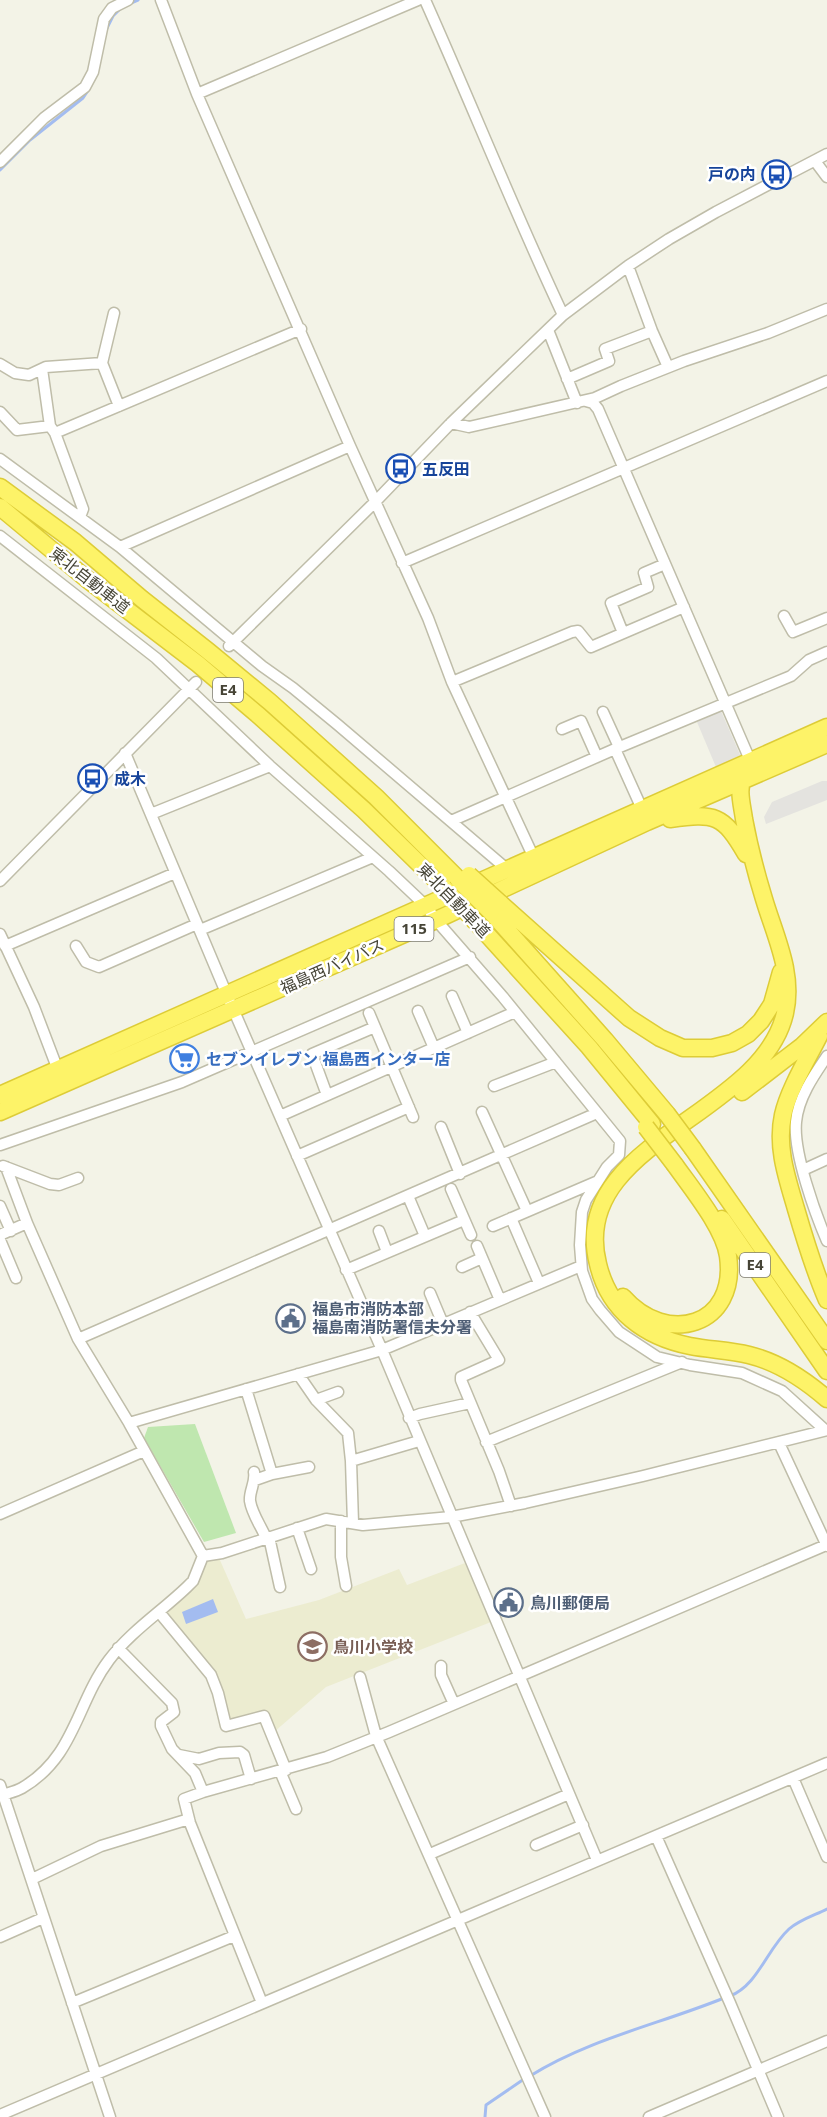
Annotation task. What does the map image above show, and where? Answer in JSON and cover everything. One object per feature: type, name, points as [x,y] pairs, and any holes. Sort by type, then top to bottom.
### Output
[{"type":"highway","name":"東北自動車道","points":[[0,487],[75,542],[217,658],[432,840],[457,880],[475,921],[589,1047],[649,1126],[683,1158],[827,1341]]},
{"type":"highway","name":"東北自動車道","points":[[0,507],[88,580],[198,664],[364,810],[457,880]]},
{"type":"highway","name":"福島西バイパス","points":[[0,1112],[230,1002],[644,816],[750,760],[822,733]]},
{"type":"highway","name":"福島西バイパス","points":[[431,913],[534,858],[644,816],[740,783],[827,744]]},
{"type":"highway","points":[[750,760],[740,783],[742,809],[756,870],[788,978],[787,1003],[781,1025],[771,1048],[748,1073],[649,1150],[622,1174],[605,1200],[598,1218],[595,1255],[610,1295],[626,1316],[639,1327],[655,1335],[690,1346],[750,1355],[770,1362],[797,1376],[827,1399]]},
{"type":"highway","points":[[644,816],[708,816],[721,820],[734,833],[756,870]]},
{"type":"highway","points":[[457,880],[496,908],[629,1018],[660,1038],[683,1048],[712,1048],[748,1034],[761,1021],[772,1004],[783,962]]},
{"type":"highway","name":"東北自動車道","points":[[496,908],[667,1114],[683,1158],[827,1371]]},
{"type":"highway","name":"福島西バイパス","points":[[0,1095],[230,1002]]},
{"type":"highway","points":[[683,1158],[724,1240],[728,1258],[727,1281],[716,1307],[703,1318],[681,1326],[656,1322],[646,1317],[629,1304],[616,1286],[607,1262],[606,1237],[615,1201],[641,1170],[802,1046],[827,1022]]},
{"type":"highway","points":[[827,1022],[791,1093],[783,1114],[781,1137],[783,1162],[808,1255],[827,1300]]},
{"type":"street","points":[[0,162],[44,118],[85,87],[93,72],[104,19],[112,8],[128,0]]},
{"type":"street","points":[[161,0],[197,94],[350,446],[428,618],[452,682],[534,858]]},
{"type":"street","points":[[197,94],[418,0]]},
{"type":"street","points":[[425,0],[525,233],[563,315]]},
{"type":"street","points":[[231,644],[375,502],[451,423],[563,315],[628,266],[716,212],[827,154]]},
{"type":"street","points":[[815,161],[827,177]]},
{"type":"street","points":[[628,266],[668,367]]},
{"type":"street","points":[[451,423],[469,427],[582,402],[668,367],[757,338],[827,309]]},
{"type":"street","points":[[114,313],[102,363],[119,406]]},
{"type":"street","points":[[0,412],[17,430],[52,430],[119,406],[301,329]]},
{"type":"street","points":[[548,330],[567,379],[582,402]]},
{"type":"street","points":[[567,379],[609,361],[605,349],[652,331]]},
{"type":"street","points":[[0,364],[15,373],[29,375],[46,367],[102,363]]},
{"type":"street","points":[[42,369],[52,430],[83,509],[80,517]]},
{"type":"street","points":[[402,563],[827,381]]},
{"type":"street","points":[[582,402],[593,403],[598,409],[750,760]]},
{"type":"street","points":[[120,547],[350,446]]},
{"type":"street","points":[[0,459],[120,547],[231,644],[302,695],[508,870]]},
{"type":"street","points":[[0,536],[192,685],[270,766],[374,857],[431,913],[470,957],[620,1141],[619,1155],[607,1167],[582,1212],[581,1266],[592,1299],[619,1332],[657,1357],[742,1373],[782,1391],[826,1430]]},
{"type":"street","points":[[623,633],[611,603],[648,587],[644,573],[665,564]]},
{"type":"street","points":[[452,682],[572,632],[578,631],[591,647],[684,607]]},
{"type":"street","points":[[784,616],[793,632],[827,618]]},
{"type":"street","points":[[451,821],[617,748],[790,676],[809,660],[827,652]]},
{"type":"street","points":[[0,881],[192,685]]},
{"type":"street","points":[[603,712],[644,816]]},
{"type":"street","points":[[562,729],[581,722],[597,757]]},
{"type":"street","points":[[125,753],[230,1002],[382,1350],[597,1860]]},
{"type":"street","points":[[151,814],[270,766]]},
{"type":"street","points":[[76,946],[86,962],[99,967],[374,857]]},
{"type":"street","points":[[5,946],[176,873]]},
{"type":"street","points":[[0,934],[34,1007],[58,1070]]},
{"type":"street","points":[[0,1145],[182,1082],[470,957]]},
{"type":"street","points":[[452,996],[468,1033]]},
{"type":"street","points":[[418,1011],[434,1048]]},
{"type":"street","points":[[280,1116],[515,1012]]},
{"type":"street","points":[[297,1156],[411,1112],[369,1013]]},
{"type":"street","points":[[327,1095],[312,1054],[375,1027]]},
{"type":"street","points":[[827,1056],[800,1105],[796,1121],[795,1142],[827,1242]]},
{"type":"street","points":[[494,1086],[556,1062]]},
{"type":"street","points":[[482,1113],[527,1211]]},
{"type":"street","points":[[78,1339],[597,1113]]},
{"type":"street","points":[[441,1127],[460,1173]]},
{"type":"street","points":[[803,1170],[827,1160]]},
{"type":"street","points":[[3,1166],[50,1184],[59,1185],[78,1178]]},
{"type":"street","points":[[3,1166],[78,1339],[129,1423],[203,1556]]},
{"type":"street","points":[[493,1226],[598,1181]]},
{"type":"street","points":[[451,1189],[471,1235]]},
{"type":"street","points":[[408,1196],[425,1236]]},
{"type":"street","points":[[0,1206],[5,1233],[27,1223]]},
{"type":"street","points":[[511,1218],[539,1283]]},
{"type":"street","points":[[346,1270],[464,1220]]},
{"type":"street","points":[[379,1231],[387,1252]]},
{"type":"street","points":[[0,1240],[16,1278]]},
{"type":"street","points":[[477,1246],[500,1300]]},
{"type":"street","points":[[462,1267],[482,1258]]},
{"type":"street","points":[[129,1423],[382,1350],[581,1266]]},
{"type":"street","points":[[430,1293],[443,1324]]},
{"type":"street","points":[[470,1312],[500,1359],[462,1377],[470,1403],[500,1470],[511,1506]]},
{"type":"street","points":[[486,1442],[682,1362]]},
{"type":"street","points":[[298,1374],[316,1400],[348,1433],[353,1523]]},
{"type":"street","points":[[246,1389],[272,1474]]},
{"type":"street","points":[[316,1400],[338,1392]]},
{"type":"street","points":[[410,1418],[470,1403]]},
{"type":"street","points":[[203,1556],[222,1553],[326,1519],[363,1525],[452,1517],[511,1506],[826,1430]]},
{"type":"street","points":[[351,1461],[419,1441]]},
{"type":"street","points":[[262,2003],[189,1819],[184,1799],[327,1757],[827,1546],[778,1443]]},
{"type":"street","points":[[0,1514],[144,1451]]},
{"type":"street","points":[[280,1587],[268,1538],[254,1515],[250,1499],[255,1476],[309,1467]]},
{"type":"street","points":[[341,1521],[341,1557],[346,1586]]},
{"type":"street","points":[[297,1528],[311,1569]]},
{"type":"street","points":[[110,2117],[1,1792],[24,1786],[51,1766],[64,1747],[101,1674],[118,1648],[193,1581],[203,1556]]},
{"type":"street","points":[[159,1611],[211,1675],[218,1693],[225,1726],[264,1716],[296,1809]]},
{"type":"street","points":[[118,1648],[172,1703],[174,1712],[161,1722],[161,1726],[172,1749],[195,1773],[203,1792]]},
{"type":"street","points":[[441,1666],[441,1675],[454,1704]]},
{"type":"street","points":[[360,1677],[376,1736],[545,2117]]},
{"type":"street","points":[[178,1755],[199,1759],[219,1753],[240,1752],[244,1755],[251,1779]]},
{"type":"street","points":[[0,2115],[827,1763]]},
{"type":"street","points":[[793,1778],[827,1857]]},
{"type":"street","points":[[430,1854],[569,1794]]},
{"type":"street","points":[[32,1880],[101,1846],[189,1819]]},
{"type":"street","points":[[536,1845],[583,1825]]},
{"type":"street","points":[[656,1836],[726,1992],[778,2117]]},
{"type":"street","points":[[0,1937],[44,1918]]},
{"type":"street","points":[[72,2003],[234,1936]]},
{"type":"street","points":[[649,2117],[827,2041]]},
{"type":"shaded area","points":[[721,711],[741,757],[716,767],[697,722]]},
{"type":"shaded area","points":[[827,781],[827,800],[766,824],[764,817],[772,802]]},
{"type":"shaded area","name":"鳥川小学校","points":[[219,1558],[246,1619],[319,1600],[399,1569],[407,1585],[465,1563],[491,1622],[326,1687],[274,1732],[266,1712],[228,1721],[214,1671],[167,1612],[197,1581],[206,1559]]},
{"type":"green space","points":[[195,1424],[236,1533],[204,1542],[144,1438],[148,1427]]},
{"type":"water","points":[[213,1599],[218,1612],[186,1624],[182,1612]]},
{"type":"waterway","points":[[131,3],[138,0]]},
{"type":"waterway","points":[[107,28],[113,16],[120,9]]},
{"type":"waterway","points":[[0,170],[30,140],[83,98],[89,89]]},
{"type":"waterway","points":[[730,1996],[748,1984],[774,1946],[789,1929],[802,1920],[827,1909]]},
{"type":"waterway","points":[[530,2076],[600,2042],[724,1998]]},
{"type":"waterway","points":[[485,2117],[486,2105],[524,2079]]},
{"type":"place","name":"戸の内","points":[[777,174]]},
{"type":"place","name":"五反田","points":[[401,469]]},
{"type":"place","name":"成木","points":[[93,779]]},
{"type":"place","name":"セブンイレブン 福島西インター店","points":[[185,1059]]},
{"type":"place","name":"福島市消防本部 福島南消防署信夫分署","points":[[291,1318]]},
{"type":"place","name":"鳥川郵便局","points":[[509,1603]]},
{"type":"place","name":"鳥川小学校","points":[[312,1647]]}]
